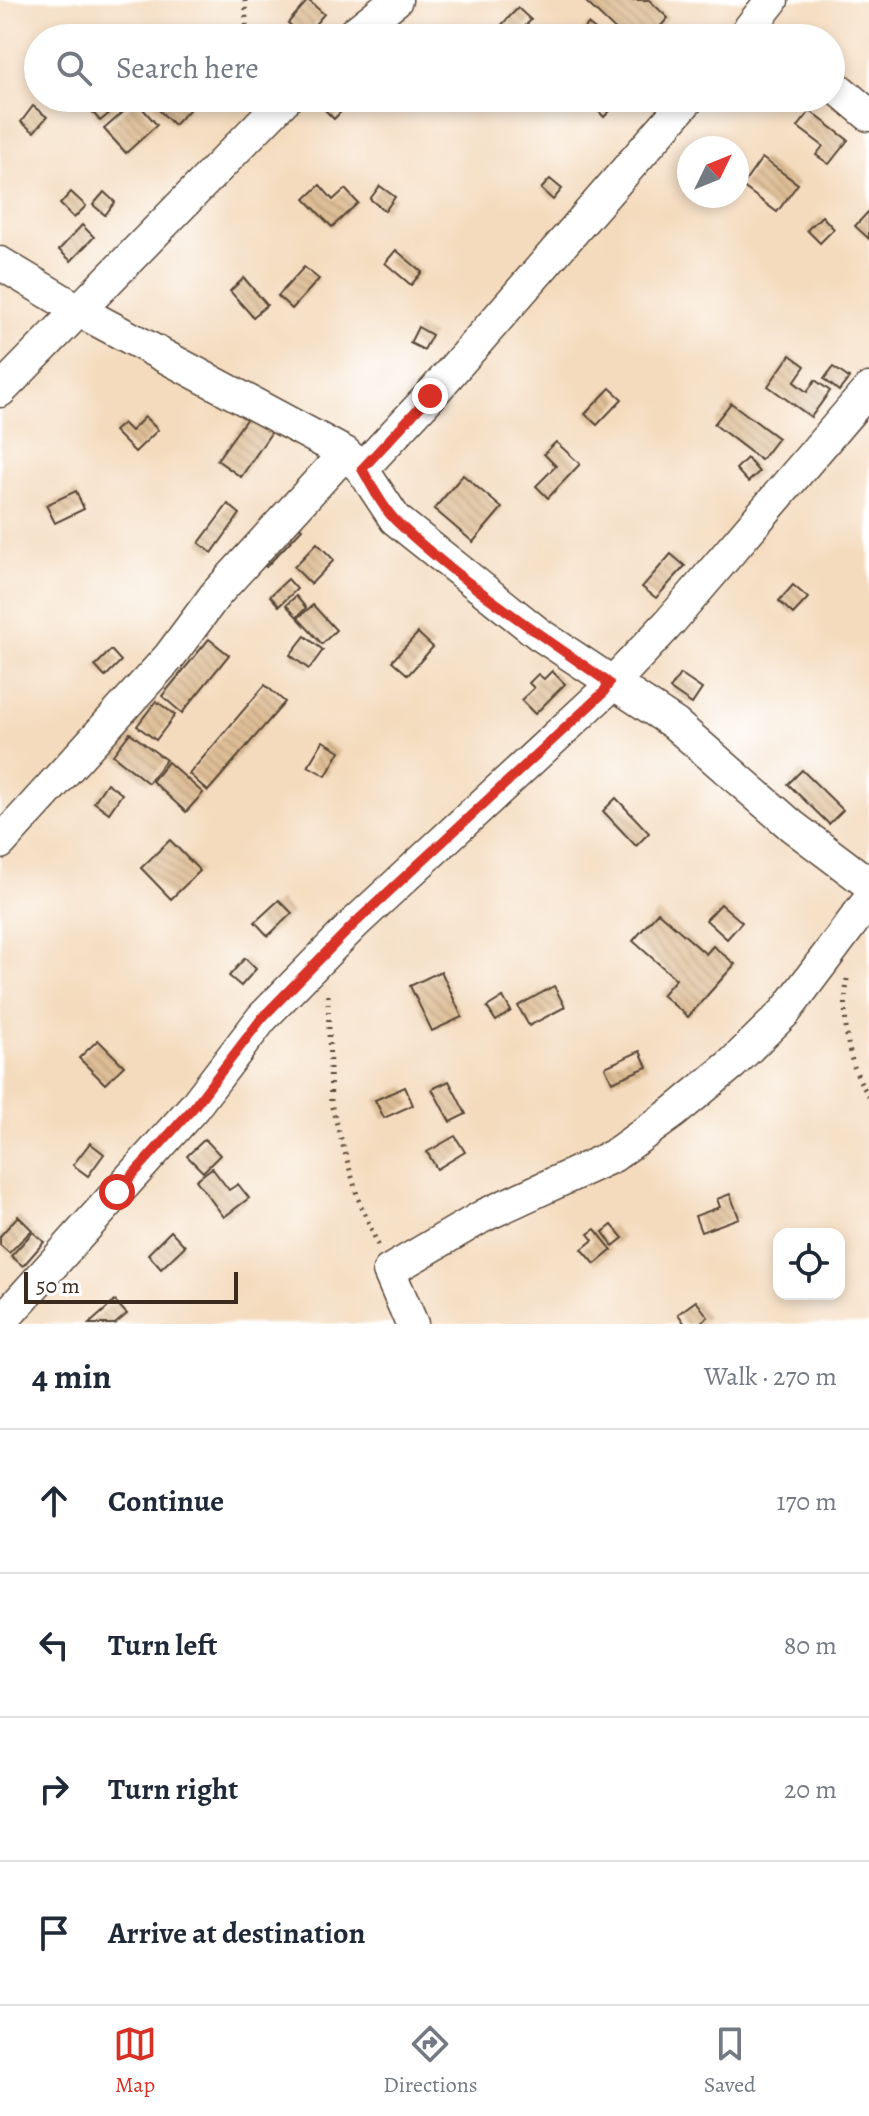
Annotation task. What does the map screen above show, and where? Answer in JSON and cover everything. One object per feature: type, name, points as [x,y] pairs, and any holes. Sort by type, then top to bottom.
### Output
[{"type":"street","points":[[366,24],[396,0]]},
{"type":"street","points":[[761,24],[772,0]]},
{"type":"street","points":[[845,95],[869,115]]},
{"type":"street","points":[[0,391],[272,112]]},
{"type":"street","points":[[0,843],[169,657],[216,594],[354,461],[430,396],[677,112]]},
{"type":"street","points":[[0,263],[78,310],[354,461],[395,519],[505,608],[609,683],[675,724],[792,826],[869,884]]},
{"type":"street","points":[[0,1323],[194,1107],[262,1018],[329,950],[603,693],[609,683],[669,623],[869,389]]},
{"type":"street","points":[[412,1324],[389,1271],[485,1215],[613,1156],[674,1112],[732,1064],[785,1012],[869,900]]},
{"type":"path","points":[[245,0],[246,24]]},
{"type":"path","points":[[329,950],[331,1104],[358,1198],[389,1271]]},
{"type":"path","points":[[848,965],[844,1005],[848,1054],[869,1096]]},
{"type":"building","points":[[308,0],[324,14],[315,24],[288,23]]},
{"type":"building","points":[[584,0],[649,0],[668,18],[663,24],[609,24]]},
{"type":"building","points":[[518,8],[531,20],[527,24],[503,24]]},
{"type":"building","points":[[28,112],[41,112],[47,117],[34,132],[21,122]]},
{"type":"building","points":[[92,112],[111,112],[100,121]]},
{"type":"building","points":[[123,112],[146,112],[157,125],[126,153],[104,129]]},
{"type":"building","points":[[161,112],[187,112],[174,125]]},
{"type":"building","points":[[327,112],[341,112],[334,119]]},
{"type":"building","points":[[811,112],[848,140],[829,164],[816,155],[823,146],[798,127]]},
{"type":"building","points":[[762,158],[798,184],[777,212],[749,191],[749,176]]},
{"type":"building","points":[[550,179],[562,189],[553,200],[541,189]]},
{"type":"building","points":[[320,185],[333,200],[345,189],[358,203],[332,227],[305,199]]},
{"type":"building","points":[[380,186],[395,197],[385,211],[370,199]]},
{"type":"building","points":[[71,192],[86,206],[74,218],[60,204]]},
{"type":"building","points":[[104,192],[115,202],[105,215],[93,205]]},
{"type":"building","points":[[869,211],[869,239],[855,226]]},
{"type":"building","points":[[822,216],[834,229],[820,243],[807,230]]},
{"type":"building","points":[[82,225],[94,237],[71,261],[59,250]]},
{"type":"building","points":[[396,250],[422,272],[411,285],[385,263]]},
{"type":"building","points":[[304,267],[319,279],[292,309],[278,296]]},
{"type":"building","points":[[244,278],[267,305],[253,317],[230,291]]},
{"type":"building","points":[[418,327],[432,335],[424,350],[410,343]]},
{"type":"building","points":[[790,355],[805,366],[794,382],[807,392],[815,380],[830,391],[811,417],[768,386]]},
{"type":"building","points":[[833,367],[849,378],[839,391],[824,379]]},
{"type":"building","points":[[610,388],[622,399],[597,425],[585,414]]},
{"type":"building","points":[[731,403],[778,438],[761,460],[714,424]]},
{"type":"building","points":[[250,414],[273,430],[241,477],[217,460]]},
{"type":"building","points":[[145,417],[158,430],[135,452],[114,431],[123,423],[131,431]]},
{"type":"building","points":[[556,442],[580,464],[548,498],[536,486],[556,466],[544,454]]},
{"type":"building","points":[[747,458],[759,472],[748,482],[736,469]]},
{"type":"building","points":[[463,475],[502,508],[473,542],[434,509]]},
{"type":"building","points":[[76,491],[84,509],[55,523],[46,505]]},
{"type":"building","points":[[228,504],[240,514],[212,553],[199,543]]},
{"type":"building","points":[[291,520],[302,529],[266,567],[256,557]]},
{"type":"building","points":[[317,543],[334,560],[311,584],[294,567]]},
{"type":"building","points":[[671,554],[685,566],[656,598],[642,587]]},
{"type":"building","points":[[288,579],[297,589],[279,606],[270,596]]},
{"type":"building","points":[[793,585],[808,598],[793,614],[779,601]]},
{"type":"building","points":[[296,596],[306,608],[297,617],[286,605]]},
{"type":"building","points":[[313,605],[336,630],[322,644],[298,618]]},
{"type":"building","points":[[418,633],[433,647],[408,675],[392,661]]},
{"type":"building","points":[[305,636],[323,650],[309,669],[290,655]]},
{"type":"building","points":[[209,639],[229,655],[182,713],[162,696]]},
{"type":"building","points":[[111,650],[121,661],[105,677],[95,666]]},
{"type":"building","points":[[552,671],[565,684],[535,714],[521,700],[534,688],[529,683],[538,674],[544,679]]},
{"type":"building","points":[[680,674],[702,689],[692,704],[670,689]]},
{"type":"building","points":[[265,685],[285,702],[208,791],[189,774]]},
{"type":"building","points":[[156,701],[175,715],[156,740],[137,726]]},
{"type":"building","points":[[130,733],[166,760],[148,783],[113,755]]},
{"type":"building","points":[[323,741],[340,751],[326,776],[308,766]]},
{"type":"building","points":[[168,762],[203,793],[186,812],[152,781]]},
{"type":"building","points":[[802,770],[843,810],[829,824],[788,784]]},
{"type":"building","points":[[107,783],[122,794],[109,813],[94,802]]},
{"type":"building","points":[[616,798],[649,833],[636,846],[603,811]]},
{"type":"building","points":[[170,840],[200,871],[171,899],[141,868]]},
{"type":"building","points":[[279,900],[292,913],[268,936],[255,922]]},
{"type":"building","points":[[721,904],[742,922],[727,939],[706,920]]},
{"type":"building","points":[[658,912],[706,954],[713,946],[735,964],[688,1017],[662,995],[676,979],[633,941]]},
{"type":"building","points":[[245,958],[256,969],[241,986],[229,976]]},
{"type":"building","points":[[441,971],[462,1017],[432,1031],[410,986]]},
{"type":"building","points":[[554,986],[565,1007],[529,1026],[518,1006]]},
{"type":"building","points":[[503,997],[511,1011],[496,1021],[487,1007]]},
{"type":"building","points":[[98,1040],[124,1066],[105,1084],[79,1058]]},
{"type":"building","points":[[640,1051],[647,1067],[612,1082],[605,1067]]},
{"type":"building","points":[[449,1081],[466,1114],[450,1122],[432,1089]]},
{"type":"building","points":[[405,1087],[413,1105],[384,1118],[375,1100]]},
{"type":"building","points":[[455,1136],[465,1152],[437,1169],[427,1152]]},
{"type":"building","points":[[205,1139],[220,1155],[203,1172],[187,1156]]},
{"type":"building","points":[[90,1143],[104,1154],[88,1176],[73,1165]]},
{"type":"building","points":[[212,1168],[229,1190],[238,1184],[249,1198],[224,1217],[196,1180]]},
{"type":"building","points":[[730,1194],[739,1218],[701,1232],[695,1216],[720,1207],[717,1199]]},
{"type":"building","points":[[18,1216],[32,1230],[9,1253],[0,1245],[0,1236]]},
{"type":"building","points":[[612,1225],[623,1238],[613,1246],[603,1232]]},
{"type":"building","points":[[595,1229],[612,1250],[595,1264],[582,1249],[593,1240],[588,1234]]},
{"type":"building","points":[[171,1231],[185,1246],[161,1269],[148,1254]]},
{"type":"building","points":[[33,1232],[44,1242],[23,1266],[11,1256]]},
{"type":"building","points":[[115,1301],[127,1314],[115,1324],[89,1324]]},
{"type":"building","points":[[696,1301],[708,1317],[698,1324],[685,1324],[678,1314]]},
{"type":"route","points":[[117,1192],[194,1107],[262,1018],[355,923],[603,693],[609,683],[539,634],[395,519],[375,491],[362,469],[430,396]]}]
